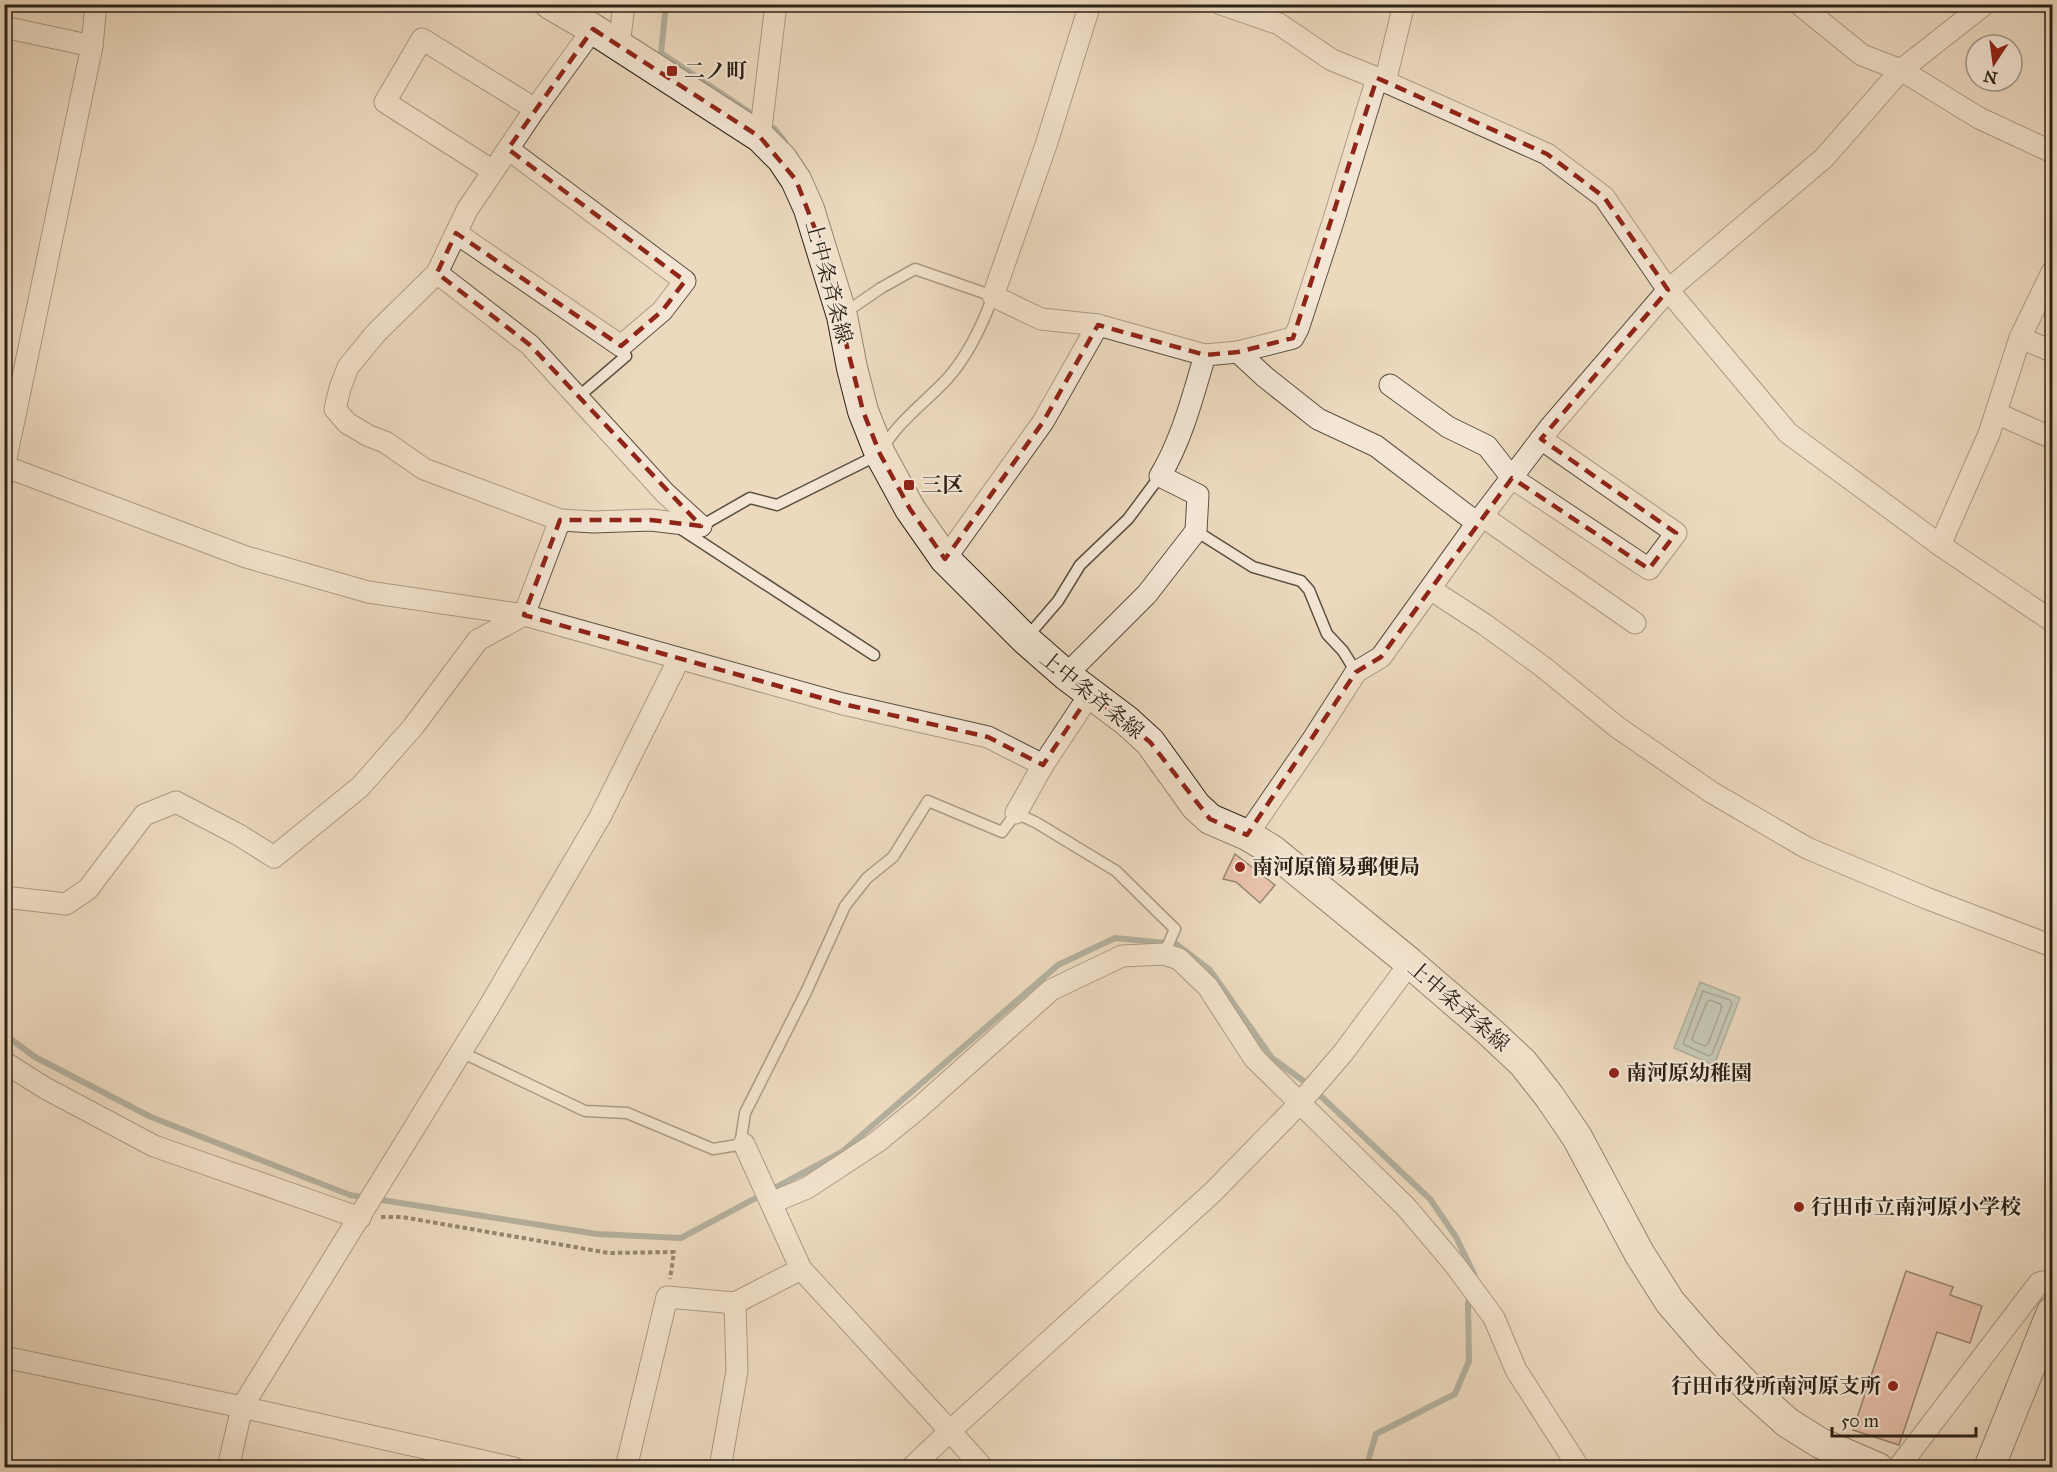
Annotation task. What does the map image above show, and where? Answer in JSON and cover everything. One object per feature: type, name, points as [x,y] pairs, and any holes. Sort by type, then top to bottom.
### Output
[{"type":"main road","name":"上中条斉条線","points":[[550,4],[593,29],[760,137],[782,159],[800,189],[822,247],[842,316],[863,411],[880,454],[910,509],[945,559],[1025,639],[1150,742],[1196,806],[1210,819],[1247,835],[1272,850],[1410,963],[1523,1063],[1577,1137],[1639,1253],[1664,1292],[1708,1346],[1751,1390],[1788,1422],[1816,1455],[1878,1467]]},
{"type":"main road","points":[[1989,1467],[2052,1312]]},
{"type":"street","points":[[96,4],[92,46],[5,467],[246,556],[368,592],[524,615],[843,704],[988,738],[1043,765]]},
{"type":"street","points":[[618,46],[624,4]]},
{"type":"street","points":[[760,137],[776,4]]},
{"type":"street","points":[[1090,4],[1046,145],[993,297],[1041,319],[1098,325],[1205,355],[1238,352],[1293,338],[1298,330],[1404,4]]},
{"type":"street","points":[[1221,4],[1279,24],[1332,60],[1547,154],[1604,197],[1668,290],[1788,433],[1940,545],[2052,621]]},
{"type":"street","points":[[1799,4],[1862,55],[1901,70],[1979,118],[2052,152]]},
{"type":"street","points":[[1247,835],[1356,672],[1382,657],[1479,519],[1541,439],[1668,290],[1824,158],[1901,70],[1985,4]]},
{"type":"street","points":[[4,27],[92,46]]},
{"type":"street","points":[[593,29],[467,210],[437,273],[376,333],[348,367],[335,410],[347,423],[385,442],[424,469],[560,520],[594,522],[651,520],[701,526]]},
{"type":"street","points":[[493,171],[385,102],[422,39],[535,110]]},
{"type":"street","points":[[456,233],[621,346],[662,311],[685,280],[508,149]]},
{"type":"street","points":[[1940,545],[1989,434],[2020,338],[2052,272]]},
{"type":"street","points":[[437,273],[530,345],[665,493],[701,526]]},
{"type":"street","points":[[945,559],[1043,422],[1098,325]]},
{"type":"street","points":[[2020,338],[2052,351]]},
{"type":"street","points":[[1238,352],[1265,377],[1318,419],[1376,446],[1479,519],[1635,623]]},
{"type":"street","points":[[1066,675],[1148,594],[1196,531],[1197,495],[1160,476],[1172,456],[1205,355]]},
{"type":"street","points":[[1390,385],[1448,427],[1487,446],[1512,478],[1649,570],[1676,532],[1541,439]]},
{"type":"street","points":[[1996,413],[2052,438]]},
{"type":"street","points":[[4,897],[66,904],[88,889],[144,815],[176,802],[239,835],[274,857],[360,787],[413,727],[478,640],[524,615],[560,520]]},
{"type":"street","points":[[1430,590],[1484,624],[1542,666],[1617,727],[1711,792],[1797,843],[1893,885],[2052,946]]},
{"type":"street","points":[[228,1467],[242,1407],[461,1052],[600,818],[679,659]]},
{"type":"street","points":[[1016,813],[1043,765],[1090,694]]},
{"type":"street","points":[[771,1203],[807,1188],[877,1142],[920,1107],[1051,990],[1122,956],[1164,954],[1179,959],[1208,987],[1254,1058],[1406,1207],[1455,1264],[1494,1318],[1516,1370],[1579,1467]]},
{"type":"street","points":[[911,1467],[1213,1192],[1299,1104],[1343,1053],[1410,963]]},
{"type":"street","points":[[4,1062],[45,1088],[154,1146],[360,1218]]},
{"type":"street","points":[[744,1144],[801,1269],[983,1467]]},
{"type":"street","points":[[626,1467],[668,1297],[735,1303],[801,1269]]},
{"type":"street","points":[[1898,1467],[2039,1283],[2052,1280]]},
{"type":"street","points":[[720,1467],[737,1371],[735,1303]]},
{"type":"street","points":[[4,1356],[514,1467]]},
{"type":"lane","points":[[701,526],[750,498],[777,505],[880,454],[887,440],[950,375],[978,335],[993,297],[915,269],[881,288],[842,316]]},
{"type":"lane","points":[[578,397],[626,356],[621,346]]},
{"type":"lane","points":[[1025,639],[1058,601],[1080,565],[1128,519],[1160,476]]},
{"type":"lane","points":[[670,522],[874,655]]},
{"type":"lane","points":[[1196,531],[1253,567],[1301,581],[1309,590],[1327,634],[1343,651],[1356,672]]},
{"type":"lane","points":[[461,1052],[585,1111],[627,1113],[713,1149],[744,1144],[741,1139],[745,1113],[806,992],[845,906],[867,878],[893,857],[928,801],[1002,832],[1016,813],[1038,823],[1116,871],[1175,929],[1164,954]]},
{"type":"path","points":[[360,1218],[402,1217],[609,1253],[674,1252],[668,1297]]},
{"type":"highlighted area","points":[[593,29],[760,137],[796,180],[822,247],[863,411],[880,454],[910,509],[945,559],[1043,422],[1098,325],[1205,355],[1238,352],[1293,338],[1377,78],[1547,154],[1604,197],[1668,290],[1541,439],[1676,533],[1649,569],[1512,478],[1381,657],[1356,672],[1247,835],[1210,819],[1150,742],[1090,694],[1043,765],[988,737],[843,704],[524,615],[560,520],[651,520],[701,526],[530,345],[437,273],[456,233],[621,346],[662,311],[685,281],[508,149]]},
{"type":"water","points":[[1700,982],[1740,998],[1714,1065],[1674,1048]]},
{"type":"building","points":[[1235,854],[1275,885],[1260,903],[1236,882],[1223,879]]},
{"type":"building","name":"行田市役所南河原支所","points":[[1906,1271],[1953,1287],[1950,1295],[1982,1306],[1970,1343],[1937,1332],[1899,1445],[1853,1430]]},
{"type":"waterway","points":[[666,4],[661,53],[758,118]]},
{"type":"waterway","points":[[767,124],[775,129],[785,142]]},
{"type":"waterway","points":[[4,1034],[35,1057],[151,1117],[350,1195],[597,1234],[681,1238],[842,1152],[1058,965],[1115,938],[1176,944],[1210,970],[1272,1058],[1309,1085],[1430,1199],[1456,1237],[1474,1274],[1473,1278]]},
{"type":"waterway","points":[[1366,1468],[1376,1434],[1455,1394],[1469,1361],[1468,1304],[1470,1294]]},
{"type":"place","name":"二ノ町","points":[[672,71]]},
{"type":"place","name":"三区","points":[[909,485]]},
{"type":"place","name":"南河原簡易郵便局","points":[[1240,867]]},
{"type":"place","name":"南河原幼稚園","points":[[1614,1073]]},
{"type":"place","name":"行田市立南河原小学校","points":[[1799,1207]]},
{"type":"place","name":"行田市役所南河原支所","points":[[1893,1386]]}]
